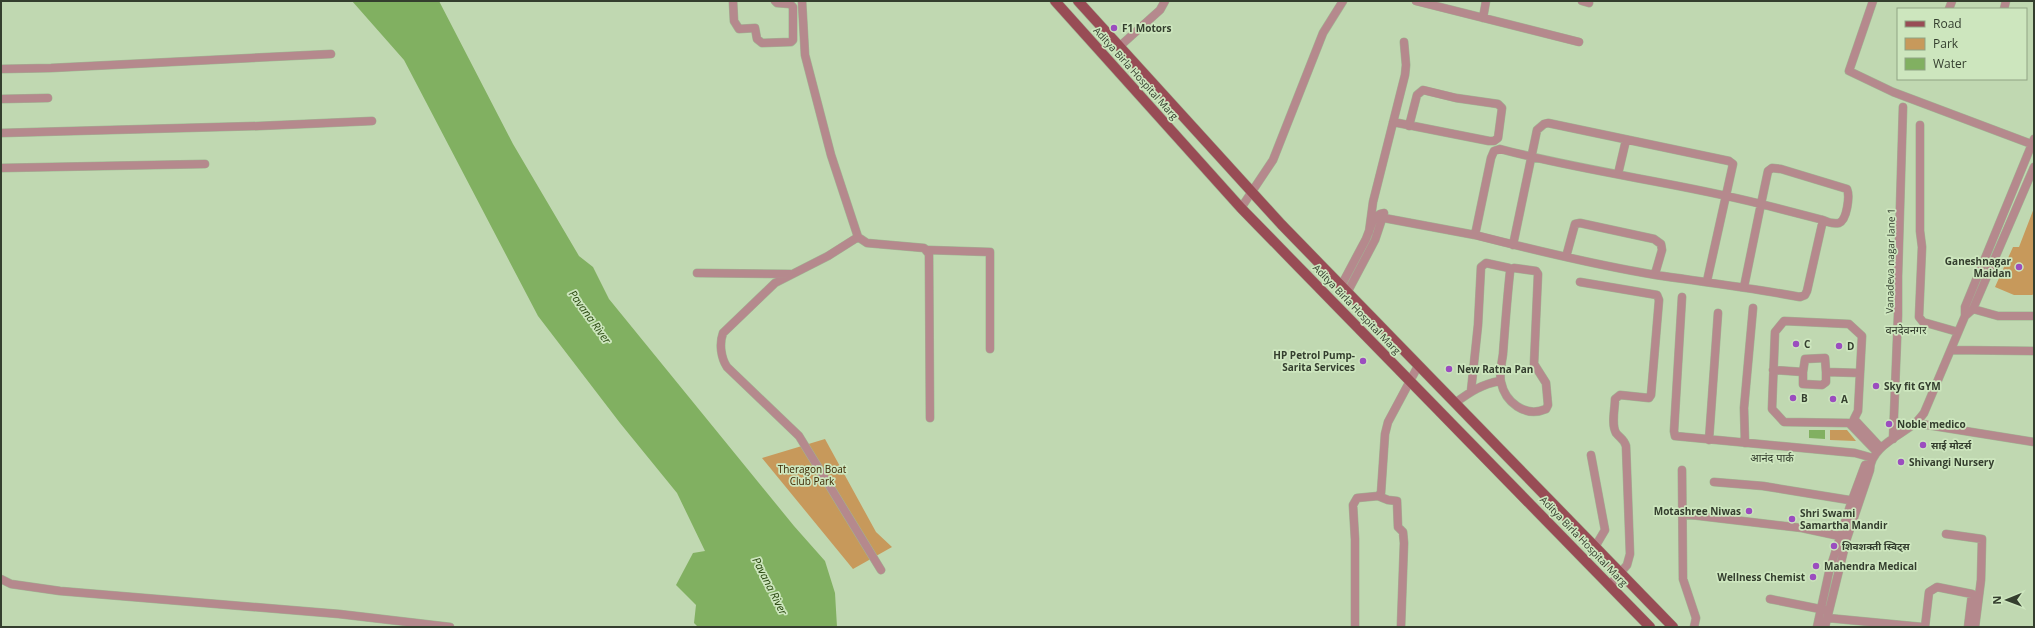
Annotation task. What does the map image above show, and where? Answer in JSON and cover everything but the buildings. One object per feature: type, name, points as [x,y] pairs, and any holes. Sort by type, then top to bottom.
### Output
[{"type":"main road","name":"Aditya Birla Hospital Marg","points":[[1055,1],[1241,208],[1650,627]]},
{"type":"main road","name":"Aditya Birla Hospital Marg","points":[[1078,1],[1104,27],[1251,191],[1344,289],[1673,627]]},
{"type":"main road","points":[[1091,40],[1104,27]]},
{"type":"main road","points":[[1174,132],[1187,120]]},
{"type":"street","points":[[733,1],[734,21],[739,29],[755,28],[757,40],[762,43],[791,42],[793,40],[793,7],[790,4],[777,3],[775,1]]},
{"type":"street","points":[[802,1],[805,55],[831,156],[858,237],[866,243],[920,247],[928,250],[990,252],[990,349]]},
{"type":"street","points":[[1120,46],[1160,10],[1165,1]]},
{"type":"street","points":[[1241,208],[1273,160],[1323,33],[1343,1]]},
{"type":"street","points":[[1416,1],[1578,42]]},
{"type":"street","points":[[1483,18],[1486,1]]},
{"type":"street","points":[[1817,627],[1821,609],[1865,465],[1892,439],[1915,424],[1924,413],[1932,398],[1965,316],[1965,307],[2033,143],[1893,92],[1849,71],[1873,1]]},
{"type":"street","points":[[1369,232],[1373,202],[1406,65],[1404,42]]},
{"type":"street","points":[[1,69],[51,68],[332,54]]},
{"type":"street","points":[[1393,122],[1409,126],[1494,141],[1498,138],[1502,108],[1498,104],[1456,98],[1423,90],[1416,95],[1409,126]]},
{"type":"street","points":[[1,99],[48,98]]},
{"type":"street","name":"Vanadeva nagar lane 1","points":[[1892,439],[1898,315],[1903,107]]},
{"type":"street","points":[[1,133],[259,126],[372,121]]},
{"type":"street","points":[[1513,245],[1537,130],[1544,124],[1729,161],[1733,164],[1707,281]]},
{"type":"street","points":[[1920,125],[1920,231],[1922,247],[1919,317],[1923,322],[1958,332]]},
{"type":"street","points":[[1618,174],[1626,140]]},
{"type":"street","points":[[1474,235],[1494,151],[1500,150],[1532,158],[1727,195],[1761,204],[1822,220],[1834,223],[1840,223],[1843,219],[1849,195],[1847,189],[1772,168],[1768,171],[1761,204],[1744,287]]},
{"type":"street","points":[[1,168],[205,164]]},
{"type":"street","points":[[1965,316],[1973,309],[2034,167]]},
{"type":"street","points":[[1384,213],[1384,218],[1377,236],[1344,289],[1374,218],[1384,213]]},
{"type":"street","points":[[1384,218],[1474,235],[1566,257],[1655,274],[1707,281],[1800,297],[1805,295],[1807,291],[1822,220]]},
{"type":"street","points":[[1566,257],[1575,224],[1580,222],[1654,239],[1660,244],[1662,250],[1655,274]]},
{"type":"street","points":[[1369,232],[1377,236]]},
{"type":"street","points":[[858,237],[828,256],[775,283],[723,333],[721,344],[724,362],[799,436],[881,570]]},
{"type":"street","points":[[928,250],[930,418]]},
{"type":"street","points":[[1471,391],[1478,325],[1481,267],[1486,263],[1509,268],[1500,381],[1512,403],[1518,409],[1536,411],[1546,409],[1548,405],[1546,383],[1534,364],[1538,274],[1536,271],[1514,268]]},
{"type":"street","points":[[697,273],[793,274]]},
{"type":"street","points":[[1580,282],[1656,294],[1659,300],[1651,395],[1648,398],[1620,394],[1615,399],[1614,427],[1617,434],[1624,439],[1626,453],[1630,554],[1627,565],[1621,574],[1610,585]]},
{"type":"street","points":[[1682,297],[1674,434],[1679,437],[1875,455]]},
{"type":"street","points":[[1745,443],[1744,408],[1753,308]]},
{"type":"street","points":[[1973,309],[1998,316],[2034,316]]},
{"type":"street","points":[[1709,440],[1718,313]]},
{"type":"street","points":[[1784,321],[1849,324],[1862,336],[1858,411],[1854,419],[1875,455],[1849,423],[1784,422],[1772,409],[1775,332],[1784,321]]},
{"type":"street","points":[[1951,350],[2034,351]]},
{"type":"street","points":[[1807,358],[1826,358],[1826,382],[1822,385],[1803,384],[1803,372],[1803,361],[1807,358]]},
{"type":"street","points":[[1378,496],[1383,489],[1385,434],[1388,422],[1418,366]]},
{"type":"street","points":[[1773,370],[1803,372]]},
{"type":"street","points":[[1826,372],[1860,374]]},
{"type":"street","points":[[1455,403],[1471,391],[1487,383],[1500,381]]},
{"type":"street","points":[[1915,424],[2034,442]]},
{"type":"street","points":[[1590,455],[1605,530],[1595,547]]},
{"type":"street","points":[[1682,470],[1683,579],[1696,618],[1694,627]]},
{"type":"street","points":[[1714,482],[1763,486],[1855,501]]},
{"type":"street","points":[[1355,627],[1355,539],[1353,505],[1357,498],[1378,496],[1388,500],[1397,501],[1398,527],[1402,532],[1404,543],[1401,626]]},
{"type":"street","points":[[1683,514],[1802,528],[1843,537]]},
{"type":"street","points":[[1946,534],[1982,539],[1981,580],[1976,627]]},
{"type":"street","points":[[1825,627],[1843,537]]},
{"type":"street","points":[[1,579],[11,584],[72,592],[339,614],[450,627]]},
{"type":"street","points":[[1925,627],[1929,592],[1937,587],[1972,594],[1968,627]]},
{"type":"street","points":[[1770,599],[1821,609],[1828,614],[1922,627]]},
{"type":"green space","name":"Ganeshnagar Maidan","points":[[2034,208],[2034,294],[2014,295],[1995,287],[2013,247],[2019,247]]},
{"type":"green space","points":[[1830,430],[1847,430],[1856,441],[1830,440]]},
{"type":"green space","name":"Theragon Boat Club Park","points":[[825,439],[876,532],[892,547],[853,569],[762,458]]},
{"type":"water","name":"Pavana River","points":[[352,1],[439,1],[513,144],[579,256],[593,267],[609,299],[794,526],[825,561],[835,593],[837,627],[698,627],[694,623],[696,605],[676,585],[693,553],[705,551],[677,493],[620,423],[538,316],[404,60]]},
{"type":"water","points":[[1809,430],[1825,430],[1825,439],[1809,438]]},
{"type":"place","name":"F1 Motors","points":[[1114,28]]},
{"type":"place","name":"Ganeshnagar Maidan","points":[[2019,267]]},
{"type":"place","name":"C","points":[[1796,344]]},
{"type":"place","name":"D","points":[[1839,346]]},
{"type":"place","name":"HP Petrol Pump- Sarita Services","points":[[1363,361]]},
{"type":"place","name":"New Ratna Pan","points":[[1449,369]]},
{"type":"place","name":"Sky fit GYM","points":[[1876,386]]},
{"type":"place","name":"B","points":[[1793,398]]},
{"type":"place","name":"A","points":[[1833,399]]},
{"type":"place","name":"Noble medico","points":[[1889,424]]},
{"type":"place","name":"साई मोटर्स","points":[[1923,445]]},
{"type":"place","name":"Shivangi Nursery","points":[[1901,462]]},
{"type":"place","name":"Motashree Niwas","points":[[1749,511]]},
{"type":"place","name":"Shri Swami Samartha Mandir","points":[[1792,519]]},
{"type":"place","name":"शिवशक्ती स्विट्स","points":[[1834,546]]},
{"type":"place","name":"Mahendra Medical","points":[[1816,566]]},
{"type":"place","name":"Wellness Chemist","points":[[1813,577]]},
{"type":"district","name":"वनदेवनगर","points":[[1906,330]]},
{"type":"district","name":"आनंद पार्क","points":[[1772,458]]}]
